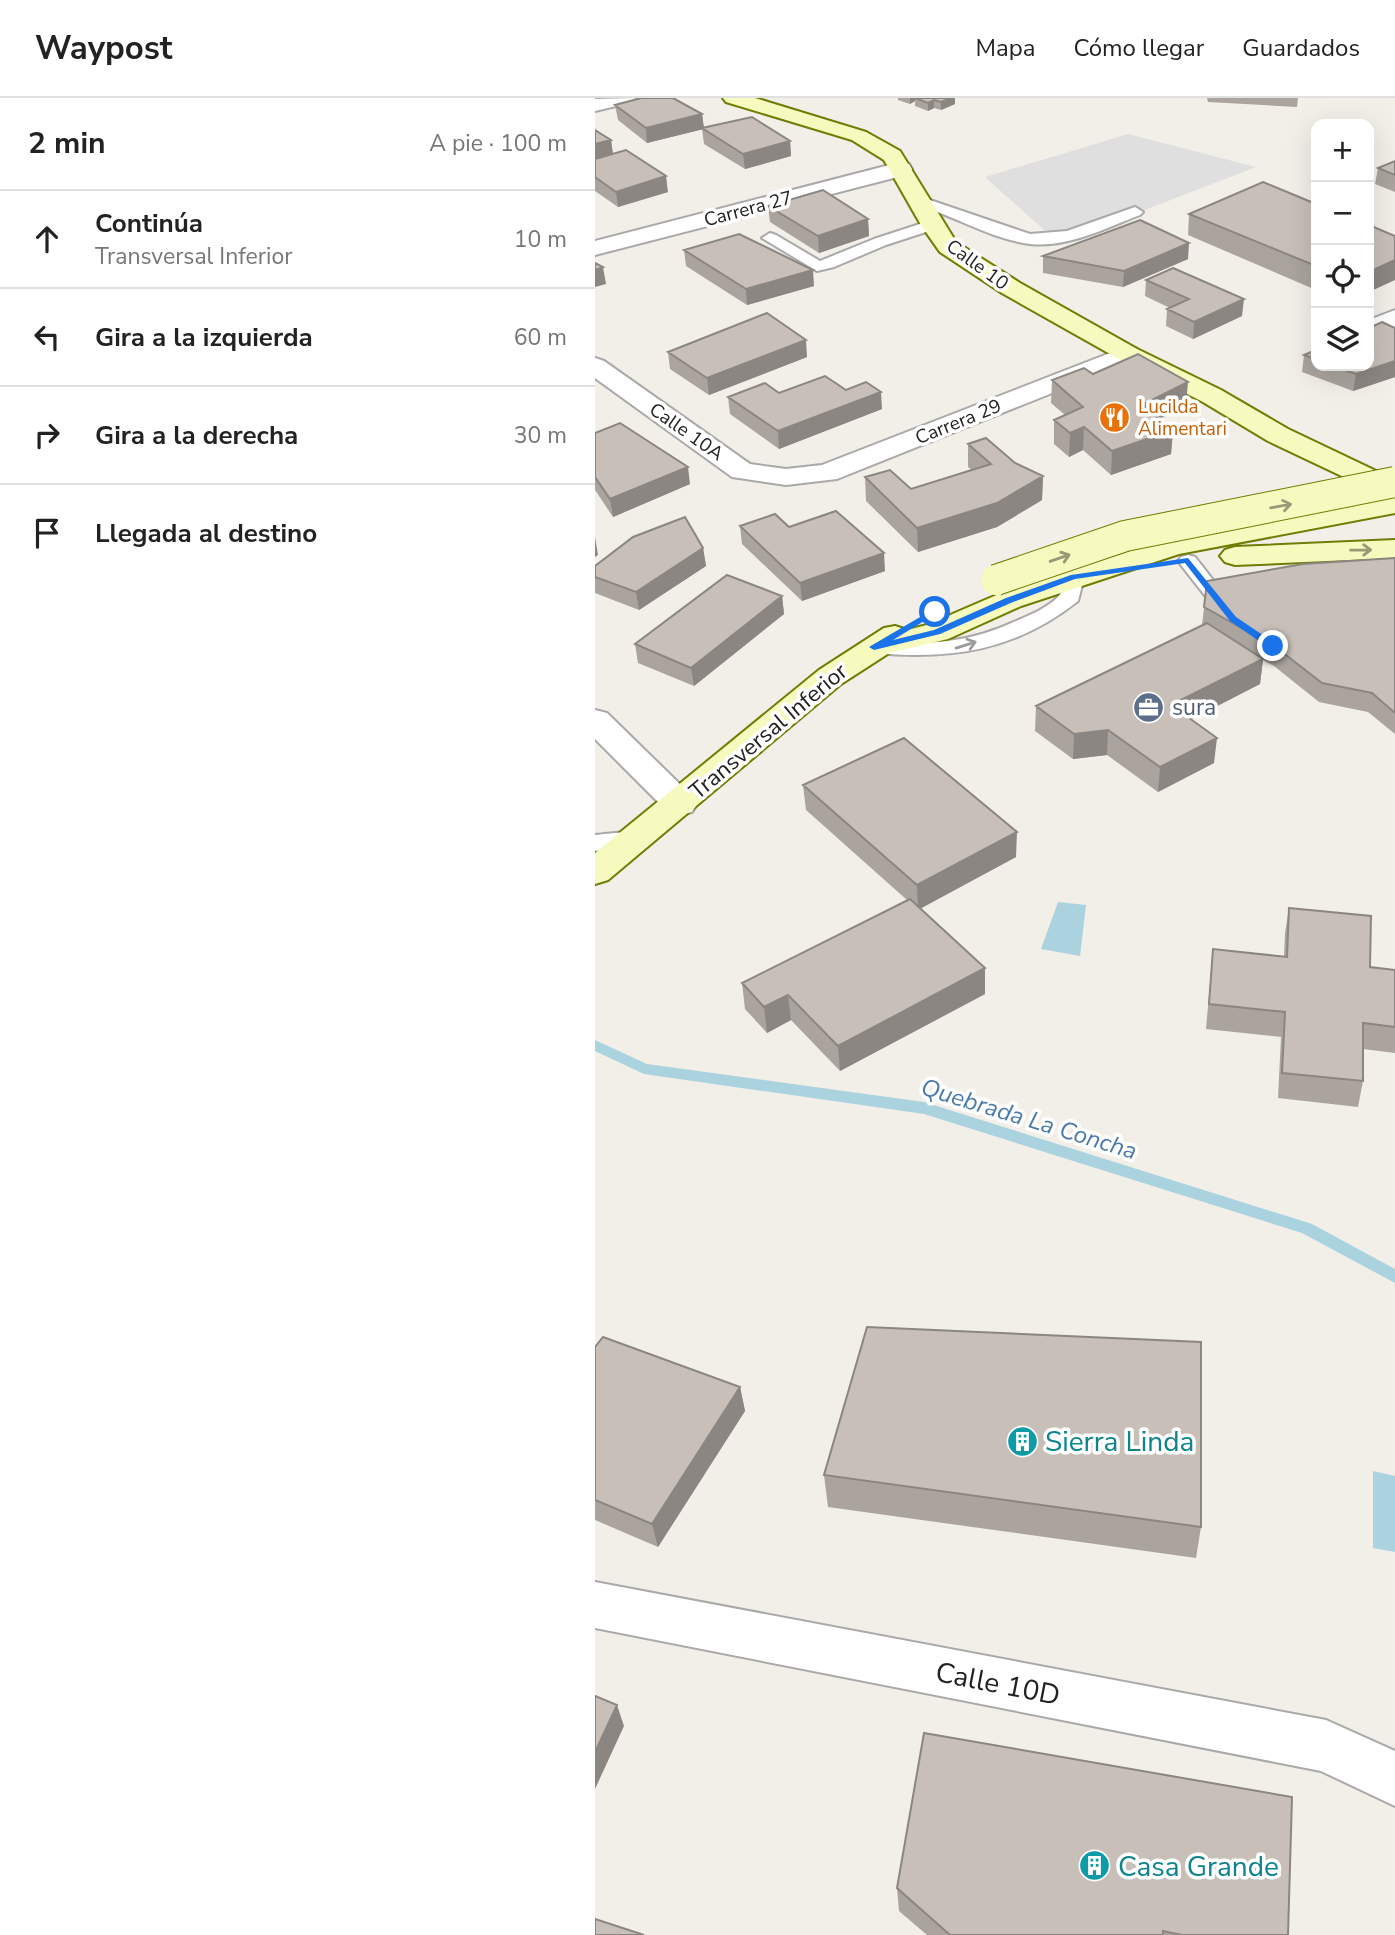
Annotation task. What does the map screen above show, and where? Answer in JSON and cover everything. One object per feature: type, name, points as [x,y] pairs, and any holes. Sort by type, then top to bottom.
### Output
[{"type":"main road","name":"Calle 10","points":[[733,98],[859,136],[892,156],[948,247],[1011,288],[1128,354],[1212,396],[1278,435],[1395,491]]},
{"type":"main road","name":"Calle 10","points":[[1212,396],[1287,424],[1395,474]]},
{"type":"main road","name":"Transversal Inferior","points":[[595,872],[830,677],[874,647],[996,580],[1125,536],[1395,482]]},
{"type":"main road","points":[[874,647],[937,632],[1010,600],[1174,546],[1395,504]]},
{"type":"main road","points":[[1074,577],[1188,561],[1306,551],[1395,549]]},
{"type":"street","points":[[595,105],[626,98]]},
{"type":"street","name":"Carrera 27","points":[[595,248],[901,169]]},
{"type":"street","name":"Carrera 29","points":[[786,477],[827,473],[1128,354]]},
{"type":"street","name":"Calle 10A","points":[[595,366],[742,471],[786,477]]},
{"type":"street","points":[[597,724],[680,804]]},
{"type":"street","name":"Calle 10D","points":[[595,1605],[1326,1746],[1395,1779]]},
{"type":"lane","points":[[921,202],[942,206],[1030,239],[1061,237],[1135,212]]},
{"type":"lane","points":[[770,238],[817,265],[828,264],[880,242],[932,225]]},
{"type":"lane","points":[[1188,561],[1233,619],[1243,626]]},
{"type":"lane","points":[[595,842],[635,839]]},
{"type":"shaded area","points":[[1128,134],[1256,167],[1059,243],[985,177]]},
{"type":"water","points":[[1058,902],[1086,905],[1080,956],[1041,949]]},
{"type":"water","points":[[1373,1471],[1395,1476],[1395,1552],[1373,1548]]},
{"type":"building","points":[[641,98],[673,98],[702,114],[646,128],[615,105]]},
{"type":"building","points":[[915,98],[951,98],[928,103]]},
{"type":"building","points":[[752,117],[790,141],[743,154],[702,128]]},
{"type":"building","points":[[595,130],[611,140],[595,144]]},
{"type":"building","points":[[626,150],[666,176],[616,192],[595,177],[595,159]]},
{"type":"building","points":[[1395,161],[1395,175],[1378,168]]},
{"type":"building","points":[[1263,182],[1311,202],[1311,264],[1189,214]]},
{"type":"building","points":[[823,190],[868,219],[818,236],[768,206]]},
{"type":"building","points":[[1140,220],[1189,243],[1124,271],[1043,256]]},
{"type":"building","points":[[1374,227],[1395,236],[1395,260],[1374,270]]},
{"type":"building","points":[[739,234],[813,270],[746,289],[684,250]]},
{"type":"building","points":[[1173,268],[1244,299],[1194,322],[1167,309],[1189,299],[1146,280]]},
{"type":"building","points":[[767,313],[806,340],[707,378],[668,352]]},
{"type":"building","points":[[1382,322],[1395,328],[1395,361],[1374,368],[1374,326]]},
{"type":"building","points":[[1138,354],[1188,382],[1140,406],[1173,430],[1112,451],[1084,427],[1070,433],[1054,420],[1083,407],[1052,380],[1084,368],[1093,374]]},
{"type":"building","points":[[825,376],[846,390],[866,382],[881,392],[778,431],[728,397],[765,383],[779,393]]},
{"type":"building","points":[[620,423],[688,467],[610,499],[595,477],[595,433]]},
{"type":"building","points":[[986,438],[1015,463],[1043,476],[997,503],[917,528],[865,477],[890,470],[911,489],[991,464],[968,444]]},
{"type":"building","points":[[836,511],[884,553],[800,583],[740,526],[775,514],[789,527]]},
{"type":"building","points":[[685,517],[703,548],[636,592],[595,577],[595,566],[633,537]]},
{"type":"building","points":[[1395,558],[1395,713],[1372,693],[1322,683],[1277,648],[1204,607],[1207,581],[1303,564]]},
{"type":"building","points":[[727,575],[782,596],[691,668],[635,644]]},
{"type":"building","points":[[1207,623],[1263,659],[1171,705],[1217,738],[1160,767],[1108,730],[1074,734],[1036,706]]},
{"type":"building","points":[[904,738],[1017,832],[917,885],[803,785]]},
{"type":"building","points":[[910,899],[985,968],[838,1046],[788,995],[764,1007],[742,983]]},
{"type":"building","points":[[1289,908],[1371,916],[1370,967],[1395,970],[1395,1027],[1363,1023],[1363,1081],[1282,1073],[1285,1012],[1209,1004],[1213,949],[1287,957]]},
{"type":"building","name":"Sierra Linda","points":[[867,1327],[1201,1342],[1201,1527],[824,1475]]},
{"type":"building","points":[[603,1337],[740,1387],[652,1524],[595,1500],[595,1347]]},
{"type":"building","points":[[595,1696],[617,1705],[595,1752]]},
{"type":"building","name":"Casa Grande","points":[[924,1733],[1292,1797],[1288,1935],[1182,1935],[1163,1931],[1163,1935],[950,1935],[897,1888]]},
{"type":"building","points":[[595,1919],[644,1935],[595,1935]]},
{"type":"waterway","name":"Quebrada La Concha","points":[[595,1045],[644,1069],[924,1108],[1307,1228],[1395,1277]]},
{"type":"place","name":"Lucilda Alimentari","points":[[1115,417]]},
{"type":"place","name":"sura","points":[[1149,707]]},
{"type":"place","name":"Sierra Linda","points":[[1022,1441]]},
{"type":"place","name":"Casa Grande","points":[[1095,1866]]},
{"type":"route","points":[[935,612],[874,647],[937,632],[1010,600],[1074,577],[1188,561],[1233,619],[1273,646]]}]
